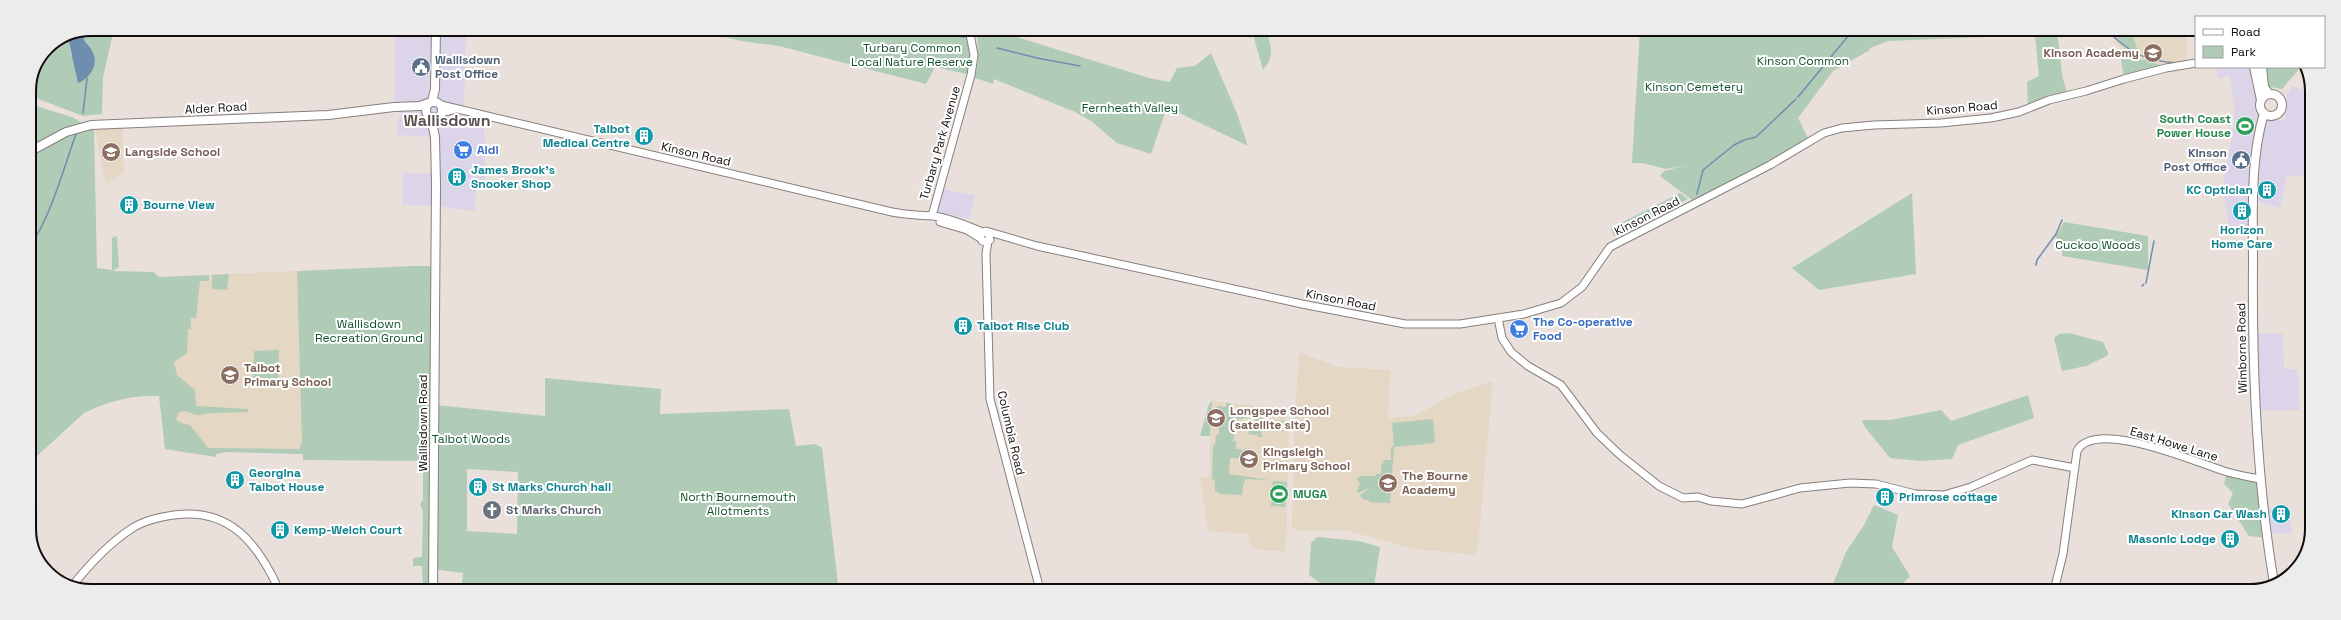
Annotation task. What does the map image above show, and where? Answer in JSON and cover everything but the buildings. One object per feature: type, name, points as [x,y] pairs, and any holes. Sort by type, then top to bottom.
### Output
[{"type":"main road","name":"Wallisdown Road","points":[[433,584],[435,137],[437,107],[435,89],[436,36]]},
{"type":"main road","points":[[2254,68],[2261,100],[2261,108],[2264,113],[2274,115],[2279,111],[2281,106],[2277,96],[2269,94],[2264,87],[2262,68]]},
{"type":"main road","points":[[2261,100],[2269,94]]},
{"type":"main road","points":[[410,107],[430,117]]},
{"type":"main road","name":"Alder Road","points":[[36,148],[66,132],[91,126],[328,115],[410,107],[437,107]]},
{"type":"main road","points":[[430,117],[437,107]]},
{"type":"main road","points":[[430,117],[426,108],[437,107]]},
{"type":"main road","name":"Wimborne Road","points":[[2264,113],[2259,130],[2253,235],[2253,371],[2260,478],[2273,579]]},
{"type":"main road","name":"Wallisdown Road","points":[[430,117],[435,137]]},
{"type":"street","name":"Turbary Park Avenue","points":[[932,216],[971,75],[974,55],[970,36]]},
{"type":"street","name":"Kinson Road","points":[[437,107],[456,109],[892,212],[932,216],[964,223],[985,237],[999,236],[1140,270],[1405,324],[1453,325],[1546,309],[1561,303],[1582,287],[1610,247],[1634,232],[1770,165],[1824,133],[1842,128],[1874,125],[1941,123],[1991,118],[2019,112],[2049,100],[2086,91],[2137,75],[2195,63]]},
{"type":"street","name":"Columbia Road","points":[[985,237],[990,399],[1038,584]]},
{"type":"street","points":[[1498,318],[1502,338],[1511,352],[1525,363],[1561,385],[1598,433],[1620,455],[1659,486],[1683,498],[1698,496],[1711,501],[1742,504],[1800,488],[1850,483],[1876,484],[1916,494],[1944,495],[1971,487],[2032,460],[2075,468]]},
{"type":"street","name":"East Howe Lane","points":[[2056,584],[2063,554],[2077,451],[2082,445],[2096,440],[2113,439],[2136,442],[2227,472],[2260,478]]},
{"type":"street","points":[[76,582],[89,566],[132,528],[153,519],[189,514],[218,519],[243,534],[256,549],[276,584]]},
{"type":"shaded area","points":[[395,36],[466,36],[464,111],[483,116],[485,147],[485,189],[476,188],[475,211],[435,206],[403,205],[403,173],[436,173],[435,137],[397,135],[398,122],[403,107],[394,107]]},
{"type":"shaded area","name":"Kinson Academy","points":[[2112,36],[2186,36],[2186,65],[2166,68],[2151,60],[2121,59],[2119,45],[2114,42],[2115,39]]},
{"type":"shaded area","points":[[2215,68],[2253,68],[2260,103],[2252,235],[2230,235],[2223,185],[2234,124],[2234,102],[2229,76],[2218,79]]},
{"type":"shaded area","points":[[2292,86],[2305,91],[2305,175],[2287,176],[2280,208],[2256,201],[2263,119],[2285,120],[2287,94]]},
{"type":"shaded area","name":"Langside School","points":[[122,125],[124,173],[106,184],[94,128]]},
{"type":"shaded area","points":[[939,188],[975,196],[969,219],[943,214],[932,216]]},
{"type":"shaded area","name":"Talbot Primary School","points":[[297,271],[303,454],[226,452],[216,454],[216,457],[165,449],[159,277]]},
{"type":"shaded area","points":[[2253,333],[2283,334],[2284,369],[2297,369],[2300,410],[2255,410]]},
{"type":"shaded area","name":"The Bourne Academy","points":[[1299,352],[1338,367],[1391,370],[1388,418],[1414,416],[1456,393],[1493,381],[1477,555],[1414,549],[1345,530],[1297,531],[1292,527],[1295,415]]},
{"type":"shaded area","name":"Kingsleigh Primary School","points":[[1212,401],[1286,409],[1285,423],[1289,423],[1286,552],[1254,549],[1250,544],[1249,534],[1208,531],[1200,478],[1209,478]]},
{"type":"shaded area","points":[[2288,507],[2292,533],[2267,533],[2264,509]]},
{"type":"green space","points":[[112,36],[103,77],[102,114],[83,116],[36,98],[37,80],[45,60],[60,45],[68,41],[71,56],[78,37]]},
{"type":"green space","name":"Turbary Common Local Nature Reserve","points":[[721,36],[970,36],[974,55],[971,75],[935,67],[926,84],[779,46],[741,41]]},
{"type":"green space","name":"Fernheath Valley","points":[[977,36],[1013,36],[1149,78],[1170,82],[1177,68],[1195,66],[1211,53],[1236,111],[1248,146],[1167,107],[1151,154],[1117,143],[1091,121],[1075,112],[994,79],[993,84],[975,78],[978,61]]},
{"type":"green space","points":[[1253,36],[1267,36],[1271,46],[1271,55],[1263,70]]},
{"type":"green space","points":[[1640,36],[2010,36],[1888,41],[1870,48],[1870,50],[1833,71],[1798,118],[1810,142],[1695,204],[1695,199],[1692,200],[1660,176],[1664,171],[1687,165],[1666,169],[1642,163],[1632,163]]},
{"type":"green space","points":[[2035,36],[2058,36],[2062,75],[2068,96],[2028,109],[2027,82],[2039,76]]},
{"type":"green space","points":[[2116,36],[2133,36],[2139,54],[2125,46]]},
{"type":"green space","points":[[2121,59],[2150,60],[2165,68],[2124,78]]},
{"type":"green space","points":[[2263,68],[2300,68],[2282,89],[2265,86]]},
{"type":"green space","name":"Wallisdown Recreation Ground","points":[[36,106],[72,117],[94,130],[97,268],[112,270],[112,238],[117,236],[119,267],[113,271],[154,272],[159,277],[209,275],[209,281],[200,281],[196,318],[191,318],[191,329],[188,329],[187,353],[174,362],[177,375],[195,390],[196,406],[248,409],[248,412],[197,415],[184,411],[178,413],[176,420],[190,425],[208,448],[299,449],[302,441],[297,271],[413,266],[431,267],[431,584],[423,584],[422,566],[413,566],[413,558],[422,557],[423,511],[420,504],[423,500],[423,461],[303,460],[303,454],[226,452],[216,454],[216,457],[165,449],[159,396],[120,400],[102,405],[84,413],[36,457]]},
{"type":"green space","points":[[1680,193],[1688,199],[1614,236],[1611,228]]},
{"type":"green space","points":[[1912,193],[1916,274],[1819,290],[1792,268]]},
{"type":"green space","name":"Cuckoo Woods","points":[[2064,222],[2148,236],[2148,270],[2062,256],[2063,242],[2055,237]]},
{"type":"green space","points":[[229,274],[227,290],[212,289],[212,275]]},
{"type":"green space","points":[[2069,333],[2103,342],[2108,353],[2107,356],[2086,366],[2062,371],[2054,338],[2059,334]]},
{"type":"green space","points":[[279,350],[278,381],[253,380],[254,351]]},
{"type":"green space","points":[[545,378],[661,389],[660,414],[789,409],[796,446],[815,444],[822,448],[838,584],[462,583],[463,573],[433,569],[435,405],[545,416]],"holes":[[[467,469],[518,472],[517,534],[467,531]]]},
{"type":"green space","points":[[2028,395],[2034,418],[1958,445],[1952,459],[1921,461],[1890,458],[1864,426],[1862,420],[1890,420],[1941,410],[1951,421]]},
{"type":"green space","points":[[1212,401],[1210,436],[1200,436],[1209,404]]},
{"type":"green space","points":[[1226,403],[1230,403],[1231,413],[1234,415],[1262,417],[1262,420],[1284,421],[1282,429],[1280,426],[1270,425],[1272,422],[1265,421],[1265,424],[1262,424],[1261,434],[1263,437],[1258,437],[1258,435],[1248,434],[1250,428],[1256,422],[1254,417],[1238,419],[1233,441],[1236,441],[1236,449],[1243,450],[1246,448],[1248,452],[1256,452],[1256,459],[1230,458],[1229,474],[1270,480],[1246,479],[1243,485],[1242,495],[1219,494],[1219,492],[1215,492],[1215,480],[1212,479],[1213,445],[1215,445],[1216,436],[1219,434],[1219,425],[1216,424],[1217,406],[1226,407]]},
{"type":"green space","points":[[1433,419],[1435,443],[1394,447],[1390,503],[1369,502],[1369,500],[1364,500],[1360,495],[1371,487],[1358,493],[1357,491],[1360,483],[1357,479],[1360,476],[1375,476],[1376,474],[1381,474],[1381,465],[1383,464],[1384,460],[1391,460],[1391,447],[1394,446],[1392,423]]},
{"type":"green space","points":[[36,457],[38,542],[36,533]]},
{"type":"green space","points":[[2227,472],[2260,479],[2268,538],[2249,536],[2228,504],[2233,493],[2224,484]]},
{"type":"green space","name":"MUGA","points":[[1273,481],[1287,482],[1285,507],[1271,506]]},
{"type":"green space","points":[[1874,505],[1898,515],[1892,547],[1910,576],[1902,584],[1833,584],[1846,552],[1864,525]]},
{"type":"green space","points":[[1317,537],[1359,541],[1380,547],[1374,584],[1321,584],[1309,575],[1311,543]]},
{"type":"water","points":[[81,37],[92,51],[95,62],[89,75],[78,83],[69,41]]},
{"type":"waterway","points":[[959,36],[964,37]]},
{"type":"waterway","points":[[1798,97],[1848,36]]},
{"type":"waterway","points":[[2113,36],[2130,50],[2147,58],[2177,63]]},
{"type":"waterway","points":[[83,37],[84,43]]},
{"type":"waterway","points":[[997,48],[1037,58],[1080,66]]},
{"type":"waterway","points":[[83,113],[87,78]]},
{"type":"waterway","points":[[1697,194],[1703,170],[1734,145],[1744,140],[1756,137],[1796,99]]},
{"type":"waterway","points":[[36,237],[50,208],[76,134]]},
{"type":"waterway","points":[[2036,265],[2037,260],[2056,234],[2062,220]]},
{"type":"waterway","points":[[2146,283],[2154,241]]},
{"type":"place","name":"Kinson Academy","points":[[2153,53]]},
{"type":"place","name":"Wallisdown Post Office","points":[[421,67]]},
{"type":"place","name":"South Coast Power House","points":[[2245,126]]},
{"type":"place","name":"Talbot Medical Centre","points":[[644,136]]},
{"type":"place","name":"Aldi","points":[[463,150]]},
{"type":"place","name":"Langside School","points":[[111,152]]},
{"type":"place","name":"Kinson Post Office","points":[[2241,160]]},
{"type":"place","name":"James Brook's Snooker Shop","points":[[457,177]]},
{"type":"place","name":"KC Optician","points":[[2267,190]]},
{"type":"place","name":"Bourne View","points":[[129,205]]},
{"type":"place","name":"Horizon Home Care","points":[[2242,211]]},
{"type":"place","name":"Talbot Rise Club","points":[[963,326]]},
{"type":"place","name":"The Co-operative Food","points":[[1519,329]]},
{"type":"place","name":"Talbot Primary School","points":[[230,375]]},
{"type":"place","name":"Longspee School (satellite site)","points":[[1216,418]]},
{"type":"place","name":"Kingsleigh Primary School","points":[[1249,459]]},
{"type":"place","name":"Georgina Talbot House","points":[[235,480]]},
{"type":"place","name":"The Bourne Academy","points":[[1388,483]]},
{"type":"place","name":"St Marks Church hall","points":[[478,487]]},
{"type":"place","name":"MUGA","points":[[1279,494]]},
{"type":"place","name":"Primrose cottage","points":[[1885,497]]},
{"type":"place","name":"St Marks Church","points":[[492,510]]},
{"type":"place","name":"Kinson Car Wash","points":[[2281,514]]},
{"type":"place","name":"Kemp-Welch Court","points":[[280,530]]},
{"type":"place","name":"Masonic Lodge","points":[[2230,539]]},
{"type":"district","name":"Wallisdown","points":[[447,120]]},
{"type":"park label","name":"Kinson Common","points":[[1803,61]]},
{"type":"park label","name":"Kinson Cemetery","points":[[1694,87]]},
{"type":"park label","name":"Talbot Woods","points":[[471,439]]},
{"type":"park label","name":"North Bournemouth Allotments","points":[[738,504]]}]
